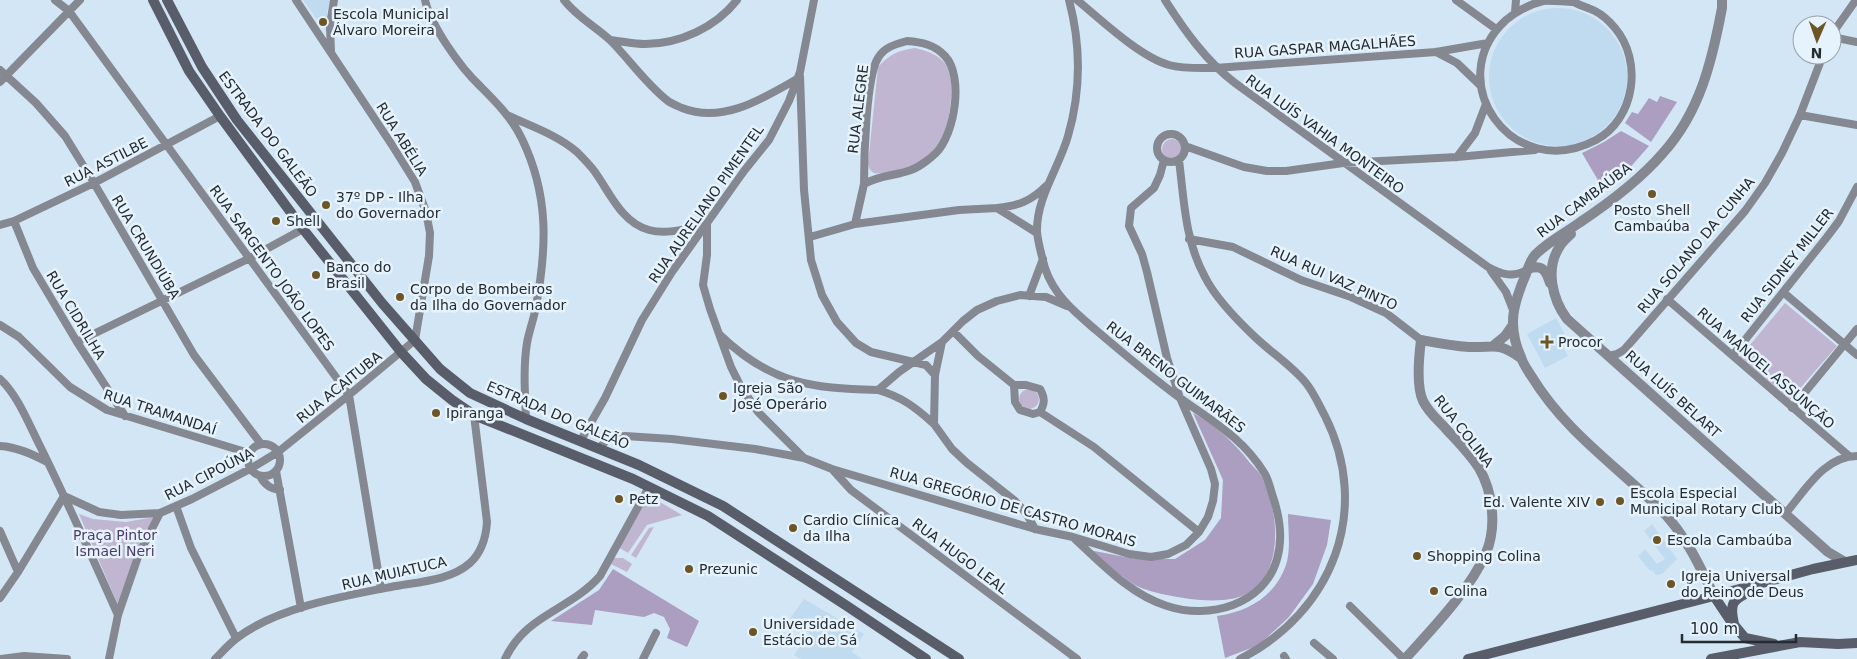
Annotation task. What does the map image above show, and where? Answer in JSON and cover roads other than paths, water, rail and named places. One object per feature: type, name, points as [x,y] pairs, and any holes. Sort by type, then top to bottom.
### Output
[{"type":"main road","name":"ESTRADA DO GALEÃO","points":[[152,0],[189,71],[220,116],[303,229],[401,352],[426,379],[474,415],[649,487],[708,516],[848,606],[926,659]]},
{"type":"main road","name":"ESTRADA DO GALEÃO","points":[[167,0],[202,67],[237,120],[325,231],[440,369],[470,393],[526,419],[581,440],[662,475],[723,506],[959,659]]},
{"type":"main road","points":[[178,51],[190,46]]},
{"type":"main road","points":[[303,229],[325,231]]},
{"type":"main road","points":[[649,487],[653,482],[660,480],[723,506]]},
{"type":"main road","points":[[1468,659],[1714,596],[1813,568],[1857,560]]},
{"type":"main road","points":[[1735,627],[1731,608],[1735,599],[1776,579]]},
{"type":"main road","points":[[1714,596],[1735,627],[1745,638],[1780,645]]},
{"type":"main road","points":[[1711,659],[1800,642],[1857,643]]},
{"type":"street","name":"RUA SARGENTO JOÃO LOPES","points":[[55,0],[69,11],[349,395],[380,589]]},
{"type":"street","points":[[0,82],[4,72],[80,0]]},
{"type":"street","name":"RUA ABÉLIA","points":[[296,0],[415,182],[426,212],[430,233],[429,256],[415,340]]},
{"type":"street","points":[[331,52],[330,25],[334,0]]},
{"type":"street","points":[[425,0],[440,35],[468,73],[509,116],[522,140],[540,192],[544,219],[544,254],[527,343],[525,375],[526,419]]},
{"type":"street","points":[[564,0],[571,10],[610,40],[645,80],[670,102],[694,112],[710,113],[732,110],[756,102],[798,76],[804,190],[811,260],[822,295],[837,322],[856,343],[871,352],[894,359],[926,365],[935,375]]},
{"type":"street","points":[[610,40],[645,44],[664,42],[696,33],[726,14],[737,0]]},
{"type":"street","name":"RUA AURELIANO PIMENTEL","points":[[581,440],[588,431],[605,398],[642,320],[686,251],[769,140],[789,101],[798,76],[814,0]]},
{"type":"street","name":"RUA BRENO GUIMARÃES","points":[[1069,0],[1078,53],[1077,95],[1066,143],[1049,184],[1039,216],[1037,233],[1046,270],[1054,286],[1069,307],[1180,398],[1223,428],[1243,446],[1266,475],[1278,515],[1280,533],[1277,559],[1268,578],[1256,592],[1234,605],[1214,611],[1193,612],[1166,606],[1136,591],[1073,537]]},
{"type":"street","points":[[1077,0],[1150,57],[1168,64],[1189,68],[1215,68]]},
{"type":"street","name":"RUA LUÍS VAHIA MONTEIRO","points":[[1165,0],[1215,68],[1343,164],[1488,268]]},
{"type":"street","points":[[1456,0],[1496,29]]},
{"type":"street","points":[[1515,12],[1516,0]]},
{"type":"street","points":[[1842,21],[1856,0]]},
{"type":"street","points":[[1543,1],[1572,1],[1596,12],[1615,28],[1628,50],[1633,74],[1629,99],[1618,121],[1602,137],[1582,148],[1560,152],[1537,149],[1516,140],[1498,124],[1486,104],[1481,86],[1482,64],[1488,43],[1496,29],[1515,12],[1543,1]]},
{"type":"street","name":"RUA CAMBAÚBA","points":[[1714,596],[1695,554],[1674,525],[1658,507],[1572,428],[1540,390],[1521,358],[1512,326],[1516,298],[1534,254],[1582,222],[1629,187],[1663,154],[1681,131],[1703,86],[1709,68],[1723,3]]},
{"type":"street","points":[[1842,38],[1857,42]]},
{"type":"street","name":"RUA ALEGRE","points":[[855,224],[864,184],[869,99],[873,72],[878,58],[885,50],[895,44],[907,41],[934,46],[946,57],[954,75],[953,118],[949,133],[936,153],[911,170],[876,178],[864,184]]},
{"type":"street","name":"RUA GASPAR MAGALHÃES","points":[[1215,68],[1436,52],[1488,43]]},
{"type":"street","name":"RUA GASPAR MAGALHÃES","points":[[1436,52],[1457,63],[1481,86]]},
{"type":"street","name":"RUA SOLANO DA CUNHA","points":[[1609,356],[1621,352],[1745,211],[1765,183],[1782,154],[1800,115],[1819,65]]},
{"type":"street","name":"RUA CRUNDIÚBA","points":[[4,72],[36,102],[65,136],[194,355],[261,444]]},
{"type":"street","points":[[1457,157],[1475,133],[1486,104]]},
{"type":"street","points":[[1800,115],[1857,125]]},
{"type":"street","name":"RUA ASTILBE","points":[[1,226],[94,183],[220,116]]},
{"type":"street","points":[[509,116],[558,138],[577,153],[595,171],[612,199],[634,223],[650,230],[671,232],[707,225],[707,255],[704,284],[710,308],[731,367],[741,387],[758,412],[804,458]]},
{"type":"street","name":"RUA GREGÓRIO DE CASTRO MORAIS","points":[[599,448],[609,438],[644,436],[755,449],[784,456],[804,458],[832,469],[1035,529],[1073,537],[1129,554],[1151,557],[1168,554],[1186,546],[1199,532],[1211,509],[1215,484],[1211,469],[1180,398],[1142,254],[1129,226],[1131,208],[1154,188],[1160,175],[1164,160],[1160,156],[1158,146],[1164,137],[1174,135],[1183,141],[1185,146],[1244,167],[1267,171],[1286,171],[1343,164],[1457,157],[1537,149]]},
{"type":"street","points":[[1164,160],[1174,162],[1179,160],[1183,156],[1185,146]]},
{"type":"street","points":[[1179,160],[1189,239],[1195,257],[1206,279],[1255,338],[1294,370],[1306,384],[1334,435],[1341,459],[1345,484],[1346,508],[1341,534],[1330,567],[1316,594],[1296,618],[1275,637],[1240,659]]},
{"type":"street","name":"RUA BRENO GUIMARÃES","points":[[810,237],[855,224],[959,210],[1010,207],[1034,197],[1049,184]]},
{"type":"street","name":"RUA SIDNEY MILLER","points":[[1733,355],[1839,221],[1857,187]]},
{"type":"street","points":[[997,208],[1037,233]]},
{"type":"street","name":"RUA CIDRILHA","points":[[14,221],[33,268],[77,342],[125,416]]},
{"type":"street","name":"RUA LUÍS BELART","points":[[1582,222],[1560,246],[1552,268],[1554,296],[1559,309],[1567,319],[1785,514],[1828,552],[1845,562]]},
{"type":"street","points":[[77,342],[250,258],[303,229]]},
{"type":"street","name":"RUA RUI VAZ PINTO","points":[[1189,239],[1233,247],[1301,280],[1350,297],[1386,313],[1421,340],[1449,346],[1494,345],[1506,348],[1521,358]]},
{"type":"street","points":[[1029,296],[1043,259]]},
{"type":"street","points":[[1488,268],[1501,274],[1509,275],[1520,274],[1535,266],[1541,268],[1546,272],[1554,296]]},
{"type":"street","points":[[1488,268],[1506,292],[1513,310]]},
{"type":"street","points":[[1783,292],[1844,346],[1857,355]]},
{"type":"street","points":[[878,390],[899,372],[942,342],[978,310],[997,301],[1020,295],[1046,297],[1069,307]]},
{"type":"street","name":"RUA MANOEL ASSUNÇÃO","points":[[1667,298],[1792,408],[1853,456]]},
{"type":"street","name":"RUA TRAMANDAÍ","points":[[0,325],[19,337],[70,387],[107,410],[249,453]]},
{"type":"street","points":[[1494,345],[1505,336],[1512,326]]},
{"type":"street","points":[[1792,408],[1857,329]]},
{"type":"street","points":[[953,331],[978,356],[1014,385],[1026,385],[1040,389],[1044,396],[1040,412]]},
{"type":"street","points":[[719,334],[736,350],[765,369],[788,380],[813,386],[839,389],[878,390],[893,394],[911,404],[934,424],[952,449],[967,463],[1015,501],[1026,513],[1035,529]]},
{"type":"street","name":"RUA ACAITUBA","points":[[278,452],[415,340]]},
{"type":"street","name":"RUA COLINA","points":[[1405,659],[1450,608],[1476,572],[1486,552],[1492,530],[1492,515],[1484,478],[1472,459],[1430,413],[1422,399],[1419,356],[1421,340]]},
{"type":"street","points":[[934,424],[935,375],[942,342]]},
{"type":"street","points":[[0,380],[15,399],[47,462],[118,615]]},
{"type":"street","points":[[1014,385],[1015,402],[1020,410],[1033,414],[1040,412],[1094,447],[1199,532]]},
{"type":"street","name":"RUA MUIATUCA","points":[[215,659],[236,638],[262,623],[301,608],[380,589],[437,578],[455,572],[470,562],[480,550],[486,537],[487,522],[474,415]]},
{"type":"street","points":[[784,456],[789,452],[790,443]]},
{"type":"street","points":[[268,444],[278,452],[280,458],[276,471],[266,476],[260,476],[254,474],[250,469],[247,462],[249,453],[254,447],[268,444]]},
{"type":"street","points":[[0,446],[18,449],[47,462]]},
{"type":"street","name":"RUA CIPOÚNA","points":[[64,496],[99,512],[114,515],[160,512],[250,469],[278,452]]},
{"type":"street","points":[[1785,514],[1825,468],[1837,460],[1853,456]]},
{"type":"street","name":"RUA HUGO LEAL","points":[[832,469],[852,490],[1077,659]]},
{"type":"street","points":[[276,471],[301,608]]},
{"type":"street","points":[[260,476],[263,483],[274,490],[280,490]]},
{"type":"street","points":[[852,490],[851,484],[858,476]]},
{"type":"street","points":[[505,659],[522,633],[533,622],[577,597],[600,576],[649,487]]},
{"type":"street","points":[[0,598],[4,587],[18,572],[64,496]]},
{"type":"street","points":[[176,506],[191,548],[236,638]]},
{"type":"street","points":[[109,659],[118,615],[139,554],[160,512]]},
{"type":"street","points":[[0,531],[18,572]]},
{"type":"street","points":[[1350,606],[1405,659]]},
{"type":"street","points":[[643,659],[656,633]]},
{"type":"street","points":[[1314,643],[1333,659]]},
{"type":"street","points":[[1,659],[24,656],[67,659]]},
{"type":"place","name":"Escola Municipal Álvaro Moreira","points":[[323,22]]},
{"type":"place","name":"Posto Shell Cambaúba","points":[[1652,194]]},
{"type":"place","name":"37º DP - Ilha do Governador","points":[[326,205]]},
{"type":"place","name":"Shell","points":[[276,221]]},
{"type":"place","name":"Banco do Brasil","points":[[316,275]]},
{"type":"place","name":"Corpo de Bombeiros da Ilha do Governador","points":[[400,297]]},
{"type":"place","name":"Procor","points":[[1547,342]]},
{"type":"place","name":"Igreja São José Operário","points":[[723,396]]},
{"type":"place","name":"Ipiranga","points":[[436,413]]},
{"type":"place","name":"Petz","points":[[619,499]]},
{"type":"place","name":"Escola Especial Municipal Rotary Club","points":[[1620,501]]},
{"type":"place","name":"Ed. Valente XIV","points":[[1600,502]]},
{"type":"place","name":"Cardio Clínica da Ilha","points":[[793,528]]},
{"type":"place","name":"Escola Cambaúba","points":[[1657,540]]},
{"type":"place","name":"Shopping Colina","points":[[1417,556]]},
{"type":"place","name":"Prezunic","points":[[689,569]]},
{"type":"place","name":"Igreja Universal do Reino de Deus","points":[[1671,584]]},
{"type":"place","name":"Colina","points":[[1434,591]]},
{"type":"place","name":"Universidade Estácio de Sá","points":[[753,632]]},
{"type":"park label","name":"Praça Pintor Ismael Neri","points":[[115,544]]}]
